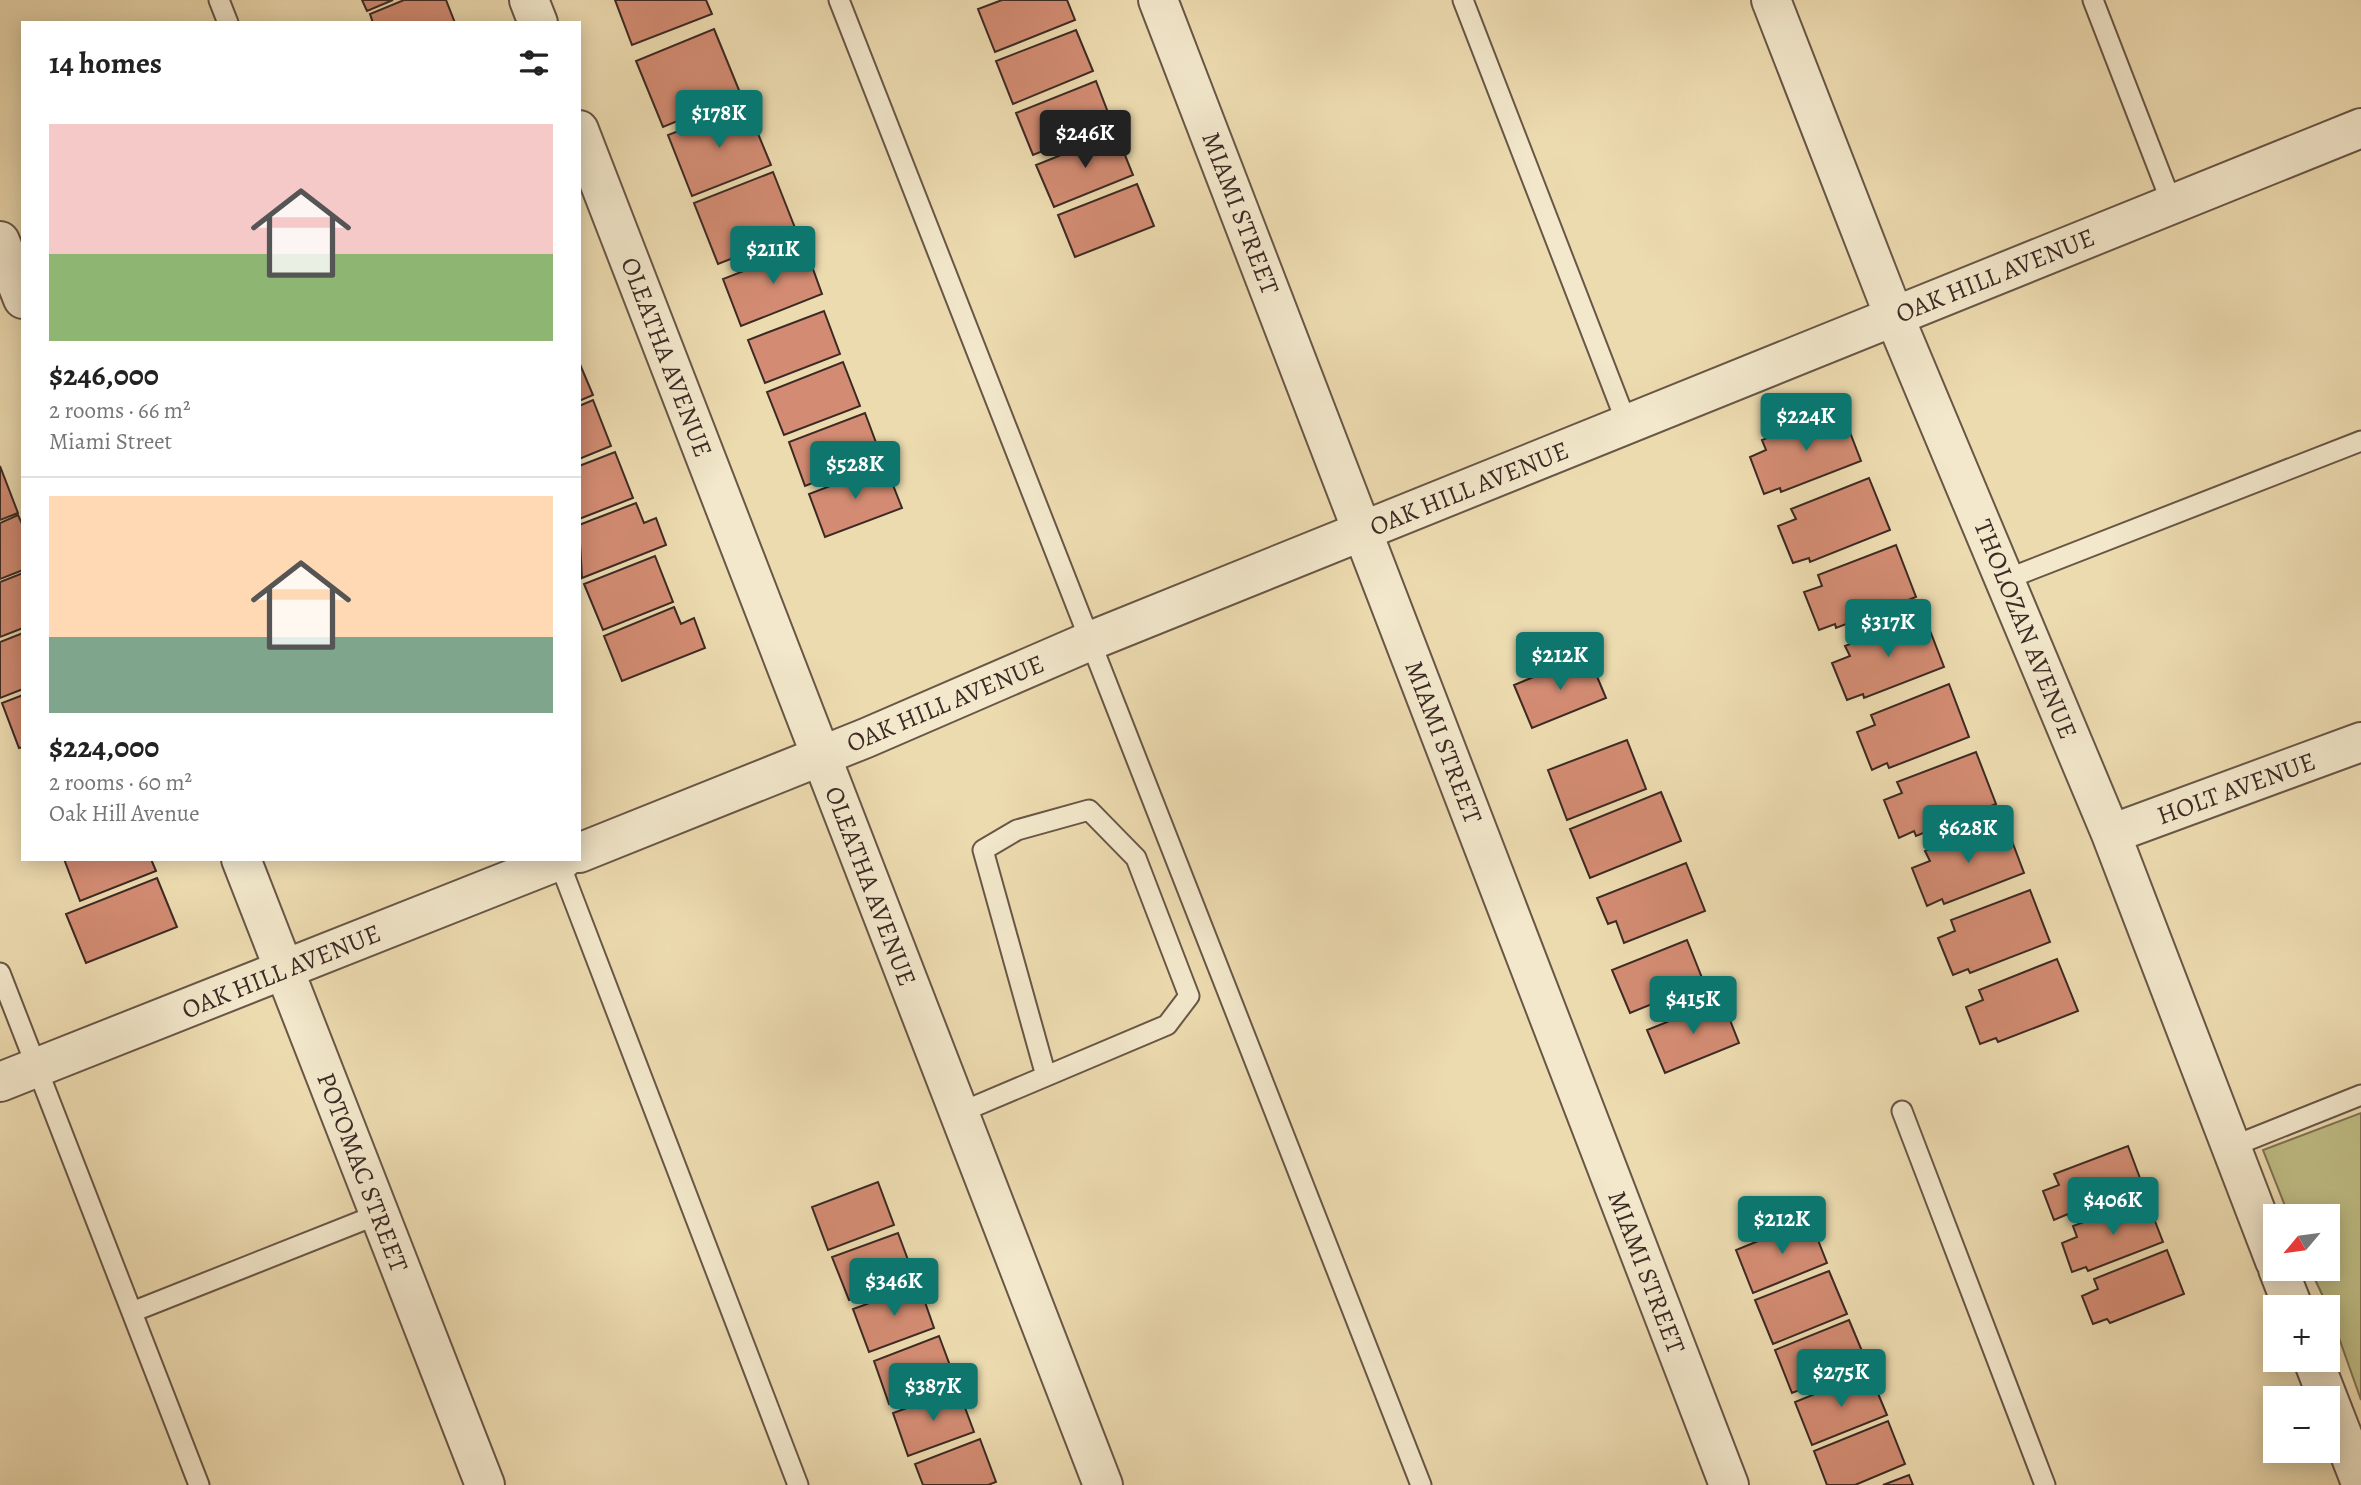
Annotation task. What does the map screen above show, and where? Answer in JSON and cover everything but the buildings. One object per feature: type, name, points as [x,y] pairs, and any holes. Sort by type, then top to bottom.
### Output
[{"type":"street","points":[[529,0],[537,21]]},
{"type":"street","name":"MIAMI STREET","points":[[1158,0],[1728,1485]]},
{"type":"street","name":"THOLOZAN AVENUE","points":[[1772,0],[1894,316],[2007,579],[2110,834],[2263,1230]]},
{"type":"street","name":"OAK HILL AVENUE","points":[[581,852],[821,756],[1090,641],[1363,530],[2361,128]]},
{"type":"street","name":"OLEATHA AVENUE","points":[[581,135],[1103,1485]]},
{"type":"street","points":[[0,241],[21,294]]},
{"type":"street","name":"HOLT AVENUE","points":[[2110,834],[2361,742]]},
{"type":"street","name":"POTOMAC STREET","points":[[242,861],[485,1485]]},
{"type":"street","name":"OAK HILL AVENUE","points":[[0,1082],[558,861]]},
{"type":"street","points":[[2318,1372],[2361,1483]]},
{"type":"lane","points":[[219,0],[227,21]]},
{"type":"lane","points":[[839,0],[1421,1485]]},
{"type":"lane","points":[[1463,0],[1627,424]]},
{"type":"lane","points":[[2093,0],[2172,204]]},
{"type":"lane","points":[[2007,579],[2361,441]]},
{"type":"lane","points":[[959,1113],[1046,1076],[1167,1024],[1189,996],[1136,858],[1089,810],[1017,830],[983,850],[1046,1076]]},
{"type":"lane","points":[[566,861],[798,1485]]},
{"type":"lane","points":[[0,973],[199,1485]]},
{"type":"lane","points":[[2231,1147],[2361,1095]]},
{"type":"lane","points":[[1902,1111],[2045,1485]]},
{"type":"lane","points":[[132,1312],[379,1214]]},
{"type":"shaded area","points":[[2361,1113],[2361,1400],[2340,1341],[2340,1295],[2322,1295],[2316,1281],[2340,1281],[2340,1204],[2284,1204],[2263,1150]]}]
